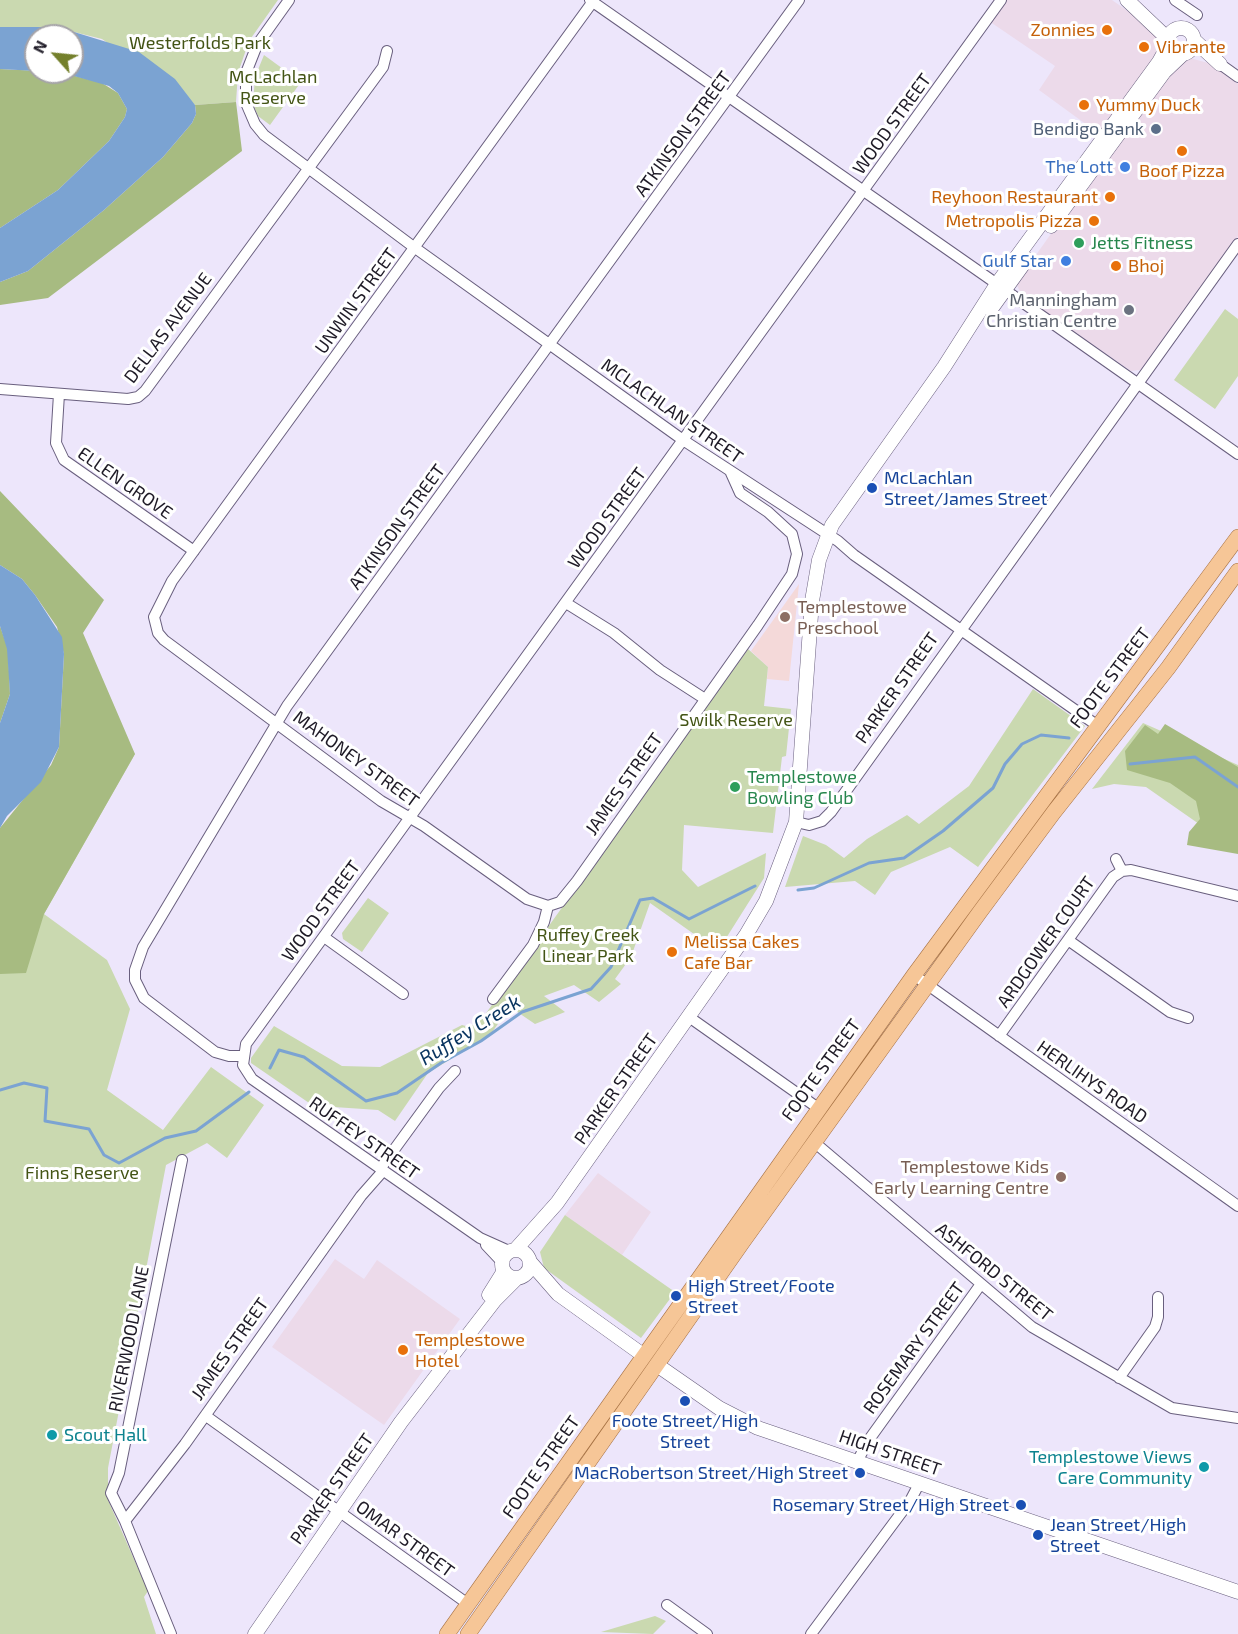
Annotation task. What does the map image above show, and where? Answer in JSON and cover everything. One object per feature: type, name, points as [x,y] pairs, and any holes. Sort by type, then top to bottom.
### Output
[{"type":"main road","points":[[1130,2],[1188,30],[1188,49],[1135,103]]},
{"type":"main road","points":[[1130,2],[1169,42],[1176,53],[1188,49],[1220,64]]},
{"type":"main road","points":[[796,822],[812,601],[817,567],[827,536],[846,503],[1135,103],[1159,62],[1172,32],[1180,28]]},
{"type":"main road","name":"FOOTE STREET","points":[[447,1634],[818,1108],[1238,537]]},
{"type":"main road","name":"FOOTE STREET","points":[[468,1634],[814,1142],[1054,812],[1238,571]]},
{"type":"main road","points":[[1098,726],[1113,737]]},
{"type":"main road","name":"PARKER STREET","points":[[401,1422],[440,1359],[490,1293],[508,1258],[557,1203],[746,935],[766,902],[796,822]]},
{"type":"main road","name":"PARKER STREET","points":[[530,1262],[535,1244],[557,1203]]},
{"type":"main road","points":[[525,1252],[530,1262],[529,1270],[519,1278],[509,1276],[508,1258],[525,1252]]},
{"type":"main road","name":"HIGH STREET","points":[[530,1262],[558,1294],[701,1397],[738,1418],[919,1484],[1238,1592]]},
{"type":"main road","name":"PARKER STREET","points":[[255,1634],[292,1577],[401,1422],[495,1300],[519,1278]]},
{"type":"main road","name":"HIGH STREET","points":[[519,1278],[558,1294]]},
{"type":"main road","name":"PARKER STREET","points":[[246,1634],[292,1577]]},
{"type":"street","name":"MCLACHLAN STREET","points":[[289,0],[253,53],[244,82],[246,103],[260,129],[308,169],[415,248],[683,440],[827,536],[1098,726]]},
{"type":"street","name":"ATKINSON STREET","points":[[243,1056],[229,1056],[215,1052],[152,1006],[138,990],[135,970],[149,938],[278,723],[800,0]]},
{"type":"street","name":"WOOD STREET","points":[[243,1056],[246,1044],[262,1020],[1001,0]]},
{"type":"street","points":[[1175,0],[1197,15]]},
{"type":"street","points":[[592,1],[1238,454]]},
{"type":"street","name":"UNWIN STREET","points":[[154,625],[159,602],[194,551],[592,1]]},
{"type":"street","name":"DELLAS AVENUE","points":[[0,389],[128,399],[138,397],[145,391],[382,67],[387,51]]},
{"type":"street","points":[[1220,64],[1238,77]]},
{"type":"street","name":"PARKER STREET","points":[[796,822],[809,825],[822,821],[831,812],[1238,244]]},
{"type":"street","name":"ELLEN GROVE","points":[[59,394],[56,443],[63,460],[194,551]]},
{"type":"street","name":"JAMES STREET","points":[[548,906],[554,905],[567,895],[786,585],[796,558],[792,534],[768,512],[738,492],[731,473]]},
{"type":"street","points":[[566,603],[614,633],[660,670],[705,699]]},
{"type":"street","name":"MAHONEY STREET","points":[[154,625],[164,640],[409,819],[527,899],[548,906]]},
{"type":"street","name":"ARDGOWER COURT","points":[[1116,859],[1122,871]]},
{"type":"street","name":"ARDGOWER COURT","points":[[999,1036],[1113,877],[1122,871],[1131,870],[1238,896]]},
{"type":"street","points":[[493,999],[533,945],[544,922],[548,906]]},
{"type":"street","points":[[324,937],[403,994]]},
{"type":"street","points":[[1068,939],[1170,1012],[1188,1018]]},
{"type":"street","name":"HERLIHYS ROAD","points":[[914,975],[1238,1206]]},
{"type":"street","points":[[688,1017],[818,1108]]},
{"type":"street","name":"RUFFEY STREET","points":[[243,1056],[246,1072],[252,1079],[508,1258]]},
{"type":"street","name":"JAMES STREET","points":[[125,1521],[206,1416],[380,1169],[439,1088],[455,1071]]},
{"type":"street","name":"ASHFORD STREET","points":[[814,1142],[1032,1327],[1172,1408],[1238,1418]]},
{"type":"street","name":"RIVERWOOD LANE","points":[[125,1521],[111,1493],[120,1473],[182,1160]]},
{"type":"street","name":"ROSEMARY STREET","points":[[857,1462],[868,1441],[981,1284]]},
{"type":"street","points":[[1119,1378],[1155,1327],[1158,1317],[1158,1297]]},
{"type":"street","name":"OMAR STREET","points":[[206,1416],[468,1604]]},
{"type":"street","points":[[811,1634],[910,1502],[919,1484]]},
{"type":"street","points":[[125,1521],[171,1634]]},
{"type":"street","points":[[667,1605],[706,1634]]},
{"type":"shaded area","points":[[996,0],[1112,0],[1156,31],[1164,45],[1098,133],[1039,90],[1055,66],[983,17]]},
{"type":"shaded area","points":[[1186,57],[1212,64],[1238,84],[1238,236],[1145,366],[1140,370],[1131,371],[1022,296],[1016,283],[1166,72]]},
{"type":"shaded area","name":"Templestowe Preschool","points":[[799,584],[789,681],[767,679],[768,667],[751,651]]},
{"type":"shaded area","points":[[598,1173],[651,1212],[622,1255],[565,1215]]},
{"type":"shaded area","points":[[335,1259],[364,1279],[377,1260],[460,1319],[384,1425],[272,1347]]},
{"type":"green space","name":"Westerfolds Park","points":[[0,0],[278,0],[249,41],[238,73],[236,102],[195,105],[102,39],[84,34],[84,24],[24,24],[24,30],[0,32]]},
{"type":"green space","name":"McLachlan Reserve","points":[[264,55],[301,82],[270,125],[258,116],[253,104],[255,77]]},
{"type":"green space","points":[[0,69],[24,70],[24,84],[84,84],[84,78],[102,83],[118,93],[127,109],[125,117],[109,141],[58,190],[0,228]]},
{"type":"green space","points":[[236,102],[242,151],[48,298],[0,305],[0,282],[28,271],[104,210],[163,157],[192,123],[196,114],[195,105]]},
{"type":"green space","points":[[1225,309],[1238,319],[1238,376],[1215,409],[1174,380]]},
{"type":"green space","points":[[0,491],[104,600],[83,633],[135,754],[44,914],[26,973],[0,974],[0,828],[51,765],[59,747],[64,654],[57,627],[35,595],[22,579],[0,565]]},
{"type":"green space","points":[[0,626],[8,649],[10,694],[0,723]]},
{"type":"green space","name":"Ruffey Creek Linear Park","points":[[748,649],[768,667],[764,706],[791,709],[786,756],[782,757],[773,833],[684,825],[682,870],[698,887],[766,853],[764,878],[718,951],[650,903],[631,957],[615,979],[621,984],[599,1002],[574,985],[544,996],[565,1012],[535,1024],[510,1007],[490,1035],[428,1073],[395,1121],[378,1110],[334,1107],[328,1116],[251,1063],[251,1058],[274,1026],[342,1066],[380,1067],[462,1025],[470,1027],[484,1016]]},
{"type":"green space","points":[[1033,689],[1085,726],[978,867],[950,847],[891,872],[875,895],[855,881],[785,887],[803,836],[826,845],[844,858],[867,839],[907,815],[919,824],[969,786]]},
{"type":"green space","points":[[1143,723],[1238,765],[1238,846],[1232,847],[1146,787],[1114,784],[1092,789]]},
{"type":"green space","name":"Finns Reserve","points":[[94,724],[135,754],[44,914],[107,960],[130,1009],[107,1090],[163,1130],[211,1067],[264,1105],[227,1158],[207,1143],[166,1165],[108,1468],[108,1500],[148,1591],[144,1597],[156,1634],[0,1634],[0,828]]},
{"type":"green space","points":[[1165,724],[1238,767],[1238,854],[1187,845],[1189,832],[1200,819],[1196,801],[1170,783],[1127,770],[1125,751],[1145,725],[1158,734]]},
{"type":"green space","points":[[368,898],[389,913],[362,952],[343,939],[342,933]]},
{"type":"green space","points":[[565,1215],[675,1292],[641,1338],[544,1268],[540,1252]]},
{"type":"green space","points":[[655,1616],[666,1621],[653,1634],[601,1632]]},
{"type":"water","points":[[0,27],[24,27],[24,70],[0,69]]},
{"type":"water","points":[[84,35],[139,52],[175,79],[195,105],[196,114],[192,123],[163,157],[104,210],[28,271],[0,282],[0,228],[58,190],[109,141],[125,117],[127,109],[118,93],[109,86],[84,79]]},
{"type":"water","points":[[0,565],[22,579],[35,595],[62,637],[64,654],[59,747],[41,782],[7,816],[0,828],[0,723],[10,694],[7,649],[0,626]]},
{"type":"waterway","name":"Ruffey Creek","points":[[798,890],[814,888],[869,863],[904,858],[943,831],[993,788],[1005,764],[1022,744],[1041,735],[1069,738]]},
{"type":"waterway","name":"Ruffey Creek","points":[[1130,764],[1195,757],[1238,787]]},
{"type":"waterway","name":"Ruffey Creek","points":[[270,1068],[279,1050],[304,1057],[366,1101],[397,1093],[441,1063],[481,1041],[522,1012],[591,989],[611,967],[640,900],[653,898],[689,919],[755,886]]},
{"type":"waterway","name":"Ruffey Creek","points":[[0,1090],[24,1083],[47,1088],[45,1121],[89,1129],[104,1155],[119,1163],[165,1138],[196,1131],[249,1092]]},
{"type":"place","name":"Zonnies","points":[[1107,30]]},
{"type":"place","name":"Vibrante","points":[[1144,47]]},
{"type":"place","name":"Yummy Duck","points":[[1084,105]]},
{"type":"place","name":"Bendigo Bank","points":[[1156,129]]},
{"type":"place","name":"Boof Pizza","points":[[1182,151]]},
{"type":"place","name":"The Lott","points":[[1125,167]]},
{"type":"place","name":"Reyhoon Restaurant","points":[[1110,197]]},
{"type":"place","name":"Metropolis Pizza","points":[[1094,221]]},
{"type":"place","name":"Jetts Fitness","points":[[1079,243]]},
{"type":"place","name":"Gulf Star","points":[[1066,261]]},
{"type":"place","name":"Bhoj","points":[[1116,266]]},
{"type":"place","name":"Manningham Christian Centre","points":[[1129,310]]},
{"type":"place","name":"McLachlan Street/James Street","points":[[872,488]]},
{"type":"place","name":"Templestowe Preschool","points":[[785,617]]},
{"type":"place","name":"Templestowe Bowling Club","points":[[735,787]]},
{"type":"place","name":"Melissa Cakes Cafe Bar","points":[[672,952]]},
{"type":"place","name":"Templestowe Kids Early Learning Centre","points":[[1061,1177]]},
{"type":"place","name":"High Street/Foote Street","points":[[676,1296]]},
{"type":"place","name":"Templestowe Hotel","points":[[403,1350]]},
{"type":"place","name":"Foote Street/High Street","points":[[685,1401]]},
{"type":"place","name":"Scout Hall","points":[[52,1435]]},
{"type":"place","name":"Templestowe Views Care Community","points":[[1204,1467]]},
{"type":"place","name":"MacRobertson Street/High Street","points":[[860,1473]]},
{"type":"place","name":"Rosemary Street/High Street","points":[[1021,1505]]},
{"type":"place","name":"Jean Street/High Street","points":[[1038,1535]]},
{"type":"park label","name":"Swilk Reserve","points":[[736,720]]}]
